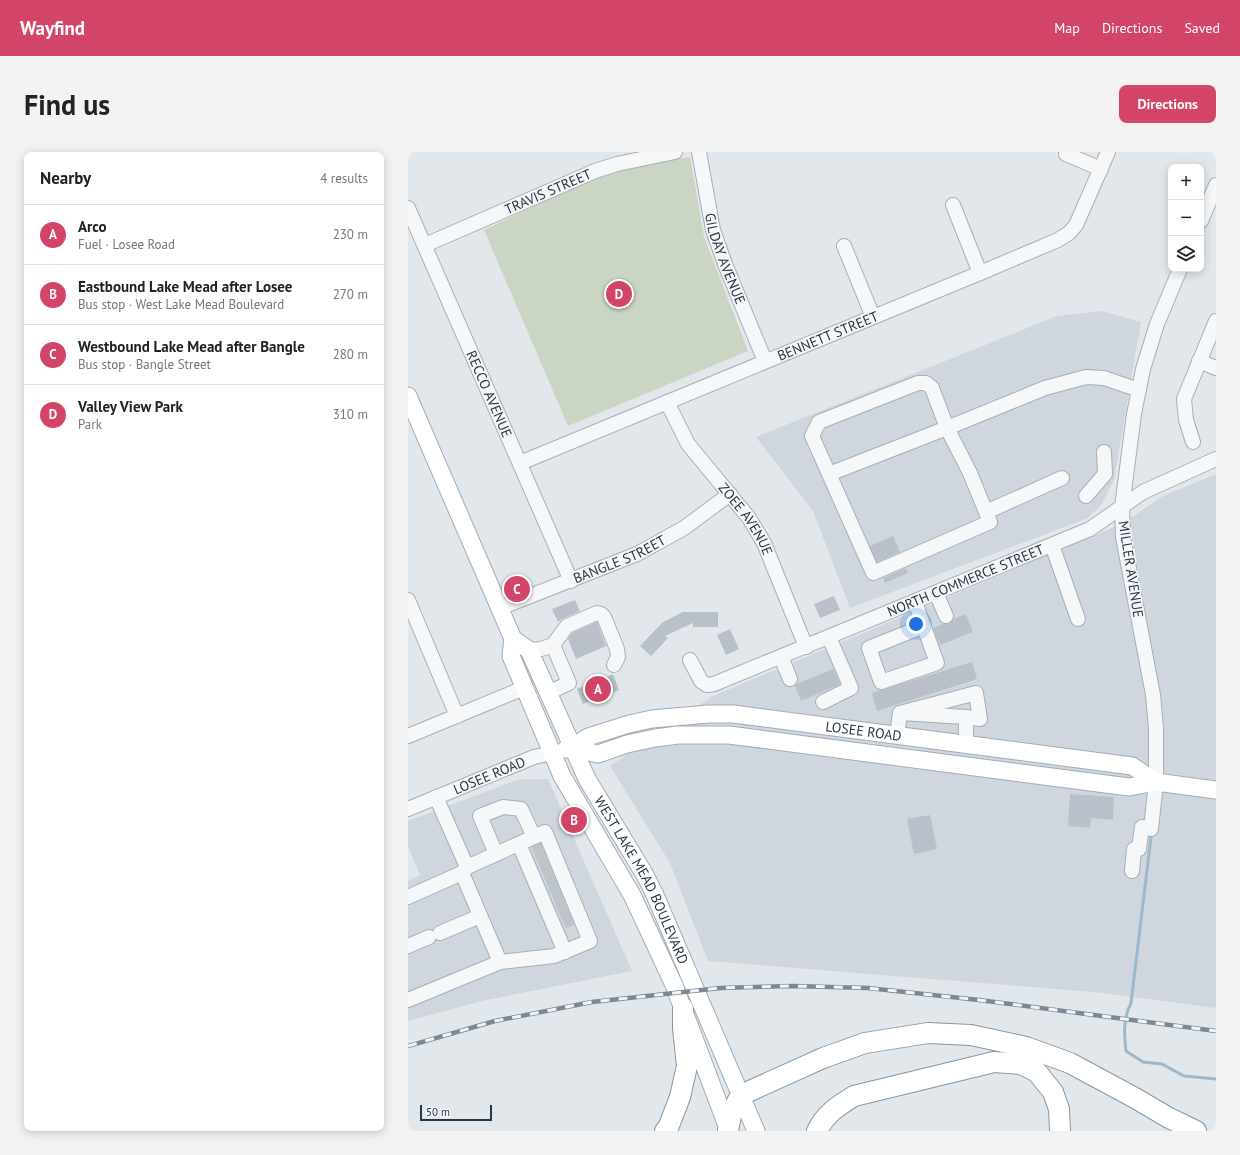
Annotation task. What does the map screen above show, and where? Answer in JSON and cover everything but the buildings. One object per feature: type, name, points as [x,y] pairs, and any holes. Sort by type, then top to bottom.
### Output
[{"type":"highway","points":[[665,1131],[668,1128],[680,1097],[687,1066],[683,1028],[683,1008]]},
{"type":"highway","points":[[729,1130],[732,1111],[741,1095],[823,1058],[865,1043],[928,1033],[971,1035],[1026,1047],[1070,1063],[1196,1131]]},
{"type":"highway","points":[[817,1131],[822,1121],[834,1108],[854,1096],[994,1062],[1021,1064],[1037,1072],[1053,1092],[1059,1109],[1060,1131]]},
{"type":"main road","name":"WEST LAKE MEAD BOULEVARD","points":[[408,396],[513,639],[511,656],[562,776],[632,895],[674,985],[729,1130]]},
{"type":"main road","points":[[513,639],[529,650]]},
{"type":"main road","name":"WEST LAKE MEAD BOULEVARD","points":[[529,650],[587,779],[648,882],[756,1131]]},
{"type":"main road","name":"LOSEE ROAD","points":[[553,752],[572,748],[588,738],[652,718],[708,714],[733,714],[1132,766],[1156,782]]},
{"type":"main road","name":"LOSEE ROAD","points":[[572,748],[598,754],[627,744],[655,738],[684,735],[729,735],[1129,787],[1156,782],[1216,790]]},
{"type":"main road","points":[[940,763],[941,758],[951,752],[996,756],[1007,750]]},
{"type":"street","name":"TRAVIS STREET","points":[[425,245],[595,171],[617,164],[675,152]]},
{"type":"street","name":"GILDAY AVENUE","points":[[699,152],[714,230],[725,264],[765,361]]},
{"type":"street","name":"BENNETT STREET","points":[[520,463],[1058,240],[1069,233],[1076,225],[1108,152]]},
{"type":"street","points":[[1066,154],[1101,169]]},
{"type":"street","points":[[1204,213],[1216,185]]},
{"type":"street","points":[[953,206],[980,273]]},
{"type":"street","name":"RECCO AVENUE","points":[[408,208],[571,581]]},
{"type":"street","points":[[844,246],[873,316]]},
{"type":"street","name":"MILLER AVENUE","points":[[1132,871],[1134,849],[1139,849],[1142,827],[1151,829],[1156,782],[1156,728],[1153,695],[1124,537],[1122,507],[1134,414],[1143,369],[1157,324],[1179,272]]},
{"type":"street","points":[[1193,442],[1186,420],[1184,399],[1216,321]]},
{"type":"street","points":[[1199,361],[1216,368]]},
{"type":"street","points":[[829,474],[948,428],[1045,388],[1086,377],[1104,378],[1139,390]]},
{"type":"street","points":[[926,382],[932,388],[948,428],[970,473],[990,522],[873,573],[812,436],[819,422],[918,383],[926,382]]},
{"type":"street","name":"ZOEE AVENUE","points":[[667,402],[688,444],[749,518],[764,543],[806,647]]},
{"type":"street","points":[[1086,496],[1105,474],[1100,452],[1129,447]]},
{"type":"street","name":"NORTH COMMERCE STREET","points":[[690,660],[701,681],[707,685],[714,684],[1090,529],[1143,492],[1216,460]]},
{"type":"street","points":[[986,512],[1062,478]]},
{"type":"street","name":"BANGLE STREET","points":[[500,608],[637,554],[684,528],[730,494]]},
{"type":"street","points":[[1052,545],[1078,619]]},
{"type":"street","points":[[936,593],[946,616]]},
{"type":"street","points":[[408,600],[411,615],[457,716]]},
{"type":"street","points":[[915,602],[924,626],[937,663],[881,682],[869,648],[924,626]]},
{"type":"street","points":[[529,650],[541,649],[553,645],[567,626],[597,613],[604,617],[617,649],[618,657],[614,665]]},
{"type":"street","points":[[823,702],[851,688],[829,637]]},
{"type":"street","points":[[548,693],[569,683],[553,645]]},
{"type":"street","points":[[781,657],[790,680]]},
{"type":"street","points":[[408,736],[524,688]]},
{"type":"street","points":[[976,693],[980,719],[966,717],[900,713],[976,693]]},
{"type":"street","points":[[897,735],[900,713]]},
{"type":"street","points":[[966,717],[966,744]]},
{"type":"street","name":"LOSEE ROAD","points":[[408,809],[534,757],[553,752]]},
{"type":"street","points":[[436,797],[480,916],[500,962]]},
{"type":"street","points":[[408,1000],[500,962],[554,956],[590,941],[552,885],[534,837],[521,809],[503,807],[480,816],[496,854],[552,885]]},
{"type":"street","points":[[534,837],[545,832],[552,885],[565,952]]},
{"type":"street","points":[[408,897],[496,854]]},
{"type":"street","points":[[408,946],[480,916]]},
{"type":"shaded area","points":[[1102,311],[1141,322],[1114,480],[1101,505],[1088,518],[850,608],[813,511],[756,437],[1057,316]]},
{"type":"shaded area","points":[[1216,474],[1216,1008],[1094,992],[708,961],[670,863],[610,766],[713,696],[1110,529],[1137,514],[1161,497]]},
{"type":"shaded area","points":[[520,779],[548,779],[632,971],[482,1001],[408,1021],[408,881],[420,875],[408,846],[408,821]]},
{"type":"green space","points":[[690,157],[704,237],[748,351],[568,426],[484,230],[609,170]]},
{"type":"waterway","points":[[1151,837],[1131,1003],[1125,1021],[1126,1051],[1143,1062],[1162,1064],[1184,1076],[1216,1079]]},
{"type":"tunnel","points":[[534,853],[544,849]]},
{"type":"tunnel","points":[[539,865],[548,861]]},
{"type":"tunnel","points":[[544,877],[553,873]]},
{"type":"tunnel","points":[[548,887],[558,884]]},
{"type":"tunnel","points":[[554,900],[563,896]]},
{"type":"tunnel","points":[[558,911],[567,907]]},
{"type":"tunnel","points":[[563,922],[572,918]]},
{"type":"railway","points":[[408,1046],[495,1021],[592,1002],[720,988],[793,986],[868,988],[979,1000],[1216,1031]]},
{"type":"place","name":"Valley View Park","points":[[619,294]]},
{"type":"place","name":"Westbound Lake Mead after Bangle","points":[[517,589]]},
{"type":"place","name":"Arco","points":[[598,689]]},
{"type":"place","name":"Eastbound Lake Mead after Losee","points":[[574,820]]}]
